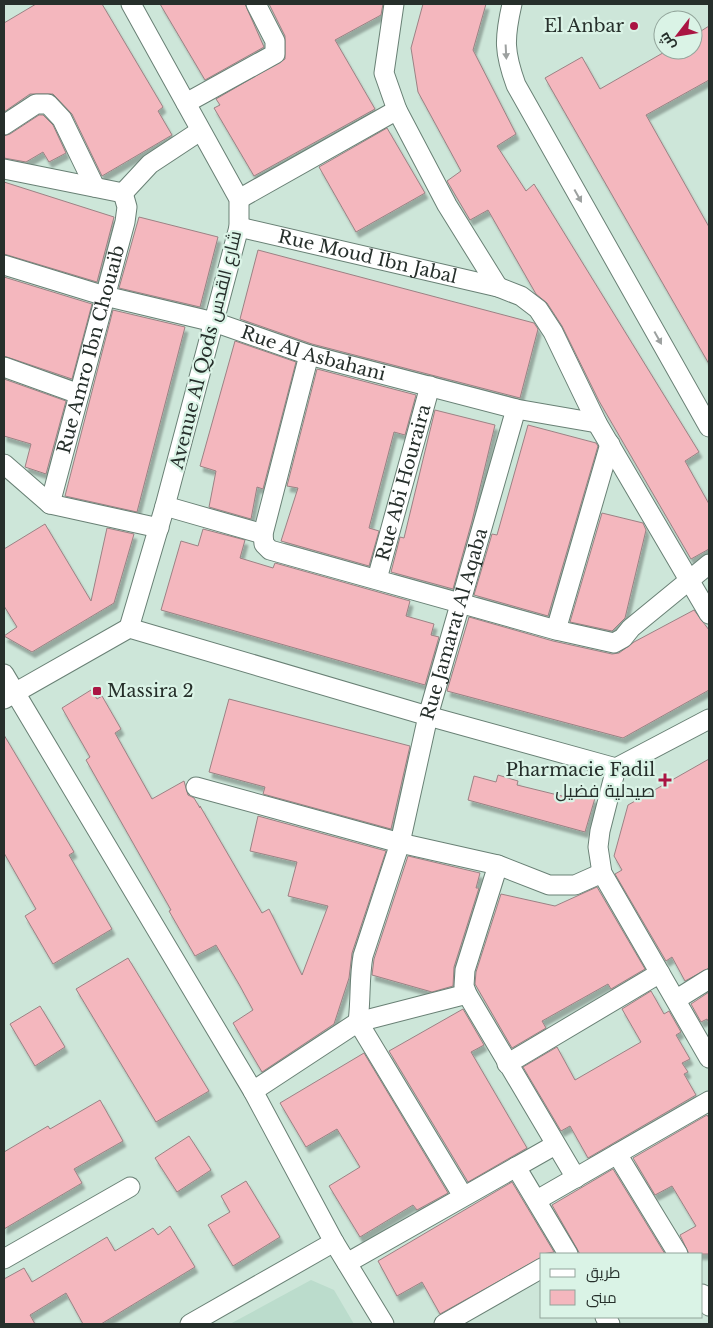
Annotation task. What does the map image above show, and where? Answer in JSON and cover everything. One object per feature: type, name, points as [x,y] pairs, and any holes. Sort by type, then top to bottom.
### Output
[{"type":"street","name":"Avenue Al Qods شارع القدس","points":[[130,628],[166,506],[239,227],[239,199],[131,4]]},
{"type":"street","points":[[186,103],[275,54],[275,41],[256,4]]},
{"type":"street","points":[[394,4],[384,73],[397,110],[447,205],[498,287]]},
{"type":"street","points":[[512,4],[506,32],[506,59],[516,85],[709,427]]},
{"type":"street","points":[[4,125],[36,104],[48,104],[62,119],[95,187]]},
{"type":"street","points":[[239,199],[397,110]]},
{"type":"street","points":[[4,169],[123,193],[150,164],[200,131]]},
{"type":"street","name":"Rue Amro Ibn Chouaib","points":[[50,504],[125,222],[127,207],[123,193]]},
{"type":"street","name":"Rue Moud Ibn Jabal","points":[[239,227],[498,287],[521,296],[538,309],[553,332],[597,423],[709,614]]},
{"type":"street","name":"Rue Al Asbahani","points":[[4,265],[105,296],[214,322],[309,355],[516,409],[597,423]]},
{"type":"street","points":[[309,355],[263,534],[264,544],[270,550],[556,630],[614,643],[623,638],[631,628],[709,564]]},
{"type":"street","points":[[4,367],[79,394]]},
{"type":"street","name":"Rue Abi Houraira","points":[[377,579],[430,386]]},
{"type":"street","name":"Rue Jamarat Al Aqaba","points":[[358,1022],[363,956],[400,843],[428,716],[516,409]]},
{"type":"street","points":[[556,630],[610,444]]},
{"type":"street","points":[[4,464],[50,504],[159,528]]},
{"type":"street","points":[[166,506],[263,534]]},
{"type":"street","points":[[9,695],[130,628],[428,716],[616,768],[709,720]]},
{"type":"street","points":[[4,674],[9,695],[253,1091],[334,1242],[384,1324]]},
{"type":"street","points":[[616,768],[600,831],[598,846],[602,873],[709,1058]]},
{"type":"street","points":[[196,787],[400,843],[498,865],[549,886],[575,885],[602,873]]},
{"type":"street","points":[[498,865],[465,970],[464,986],[507,1064],[576,1178]]},
{"type":"street","points":[[507,1064],[660,973]]},
{"type":"street","points":[[676,999],[709,979]]},
{"type":"street","points":[[253,1091],[358,1022],[467,994]]},
{"type":"street","points":[[358,1022],[463,1196]]},
{"type":"street","points":[[537,1200],[709,1101]]},
{"type":"street","points":[[347,1263],[555,1145]]},
{"type":"street","points":[[617,1154],[677,1253]]},
{"type":"street","points":[[516,1167],[567,1253]]},
{"type":"street","points":[[4,1259],[130,1187]]},
{"type":"street","points":[[190,1324],[334,1242]]},
{"type":"street","points":[[444,1324],[540,1269]]},
{"type":"shaded area","points":[[311,1280],[334,1290],[354,1324],[230,1324]]},
{"type":"building","points":[[36,4],[102,4],[163,107],[158,111],[172,135],[102,176],[72,114],[53,94],[30,94],[4,112],[4,23]]},
{"type":"building","points":[[160,4],[245,4],[264,47],[205,80]]},
{"type":"building","points":[[269,4],[383,4],[381,15],[335,40],[375,109],[254,176],[214,108],[220,105],[216,99],[285,59],[285,36]]},
{"type":"building","points":[[423,4],[486,4],[473,50],[516,134],[497,146],[526,191],[534,184],[699,452],[685,461],[709,504],[709,549],[691,559],[599,401],[562,326],[547,303],[536,294],[488,210],[470,220],[447,181],[461,171],[418,92],[411,48]]},
{"type":"building","points":[[709,26],[709,80],[646,115],[709,227],[709,364],[545,78],[582,57],[600,89],[653,59],[703,60],[703,30]]},
{"type":"building","points":[[39,115],[43,115],[53,125],[66,153],[49,162],[43,152],[26,162],[4,158],[4,136]]},
{"type":"building","points":[[387,128],[425,193],[356,232],[319,167]]},
{"type":"building","points":[[4,182],[114,217],[97,282],[4,254]]},
{"type":"building","points":[[139,217],[218,237],[200,307],[119,288]]},
{"type":"building","points":[[258,250],[534,323],[538,329],[520,398],[312,344],[240,319]]},
{"type":"building","points":[[4,277],[92,304],[72,379],[4,356]]},
{"type":"building","points":[[113,310],[185,327],[137,512],[65,496]]},
{"type":"building","points":[[235,341],[296,362],[263,489],[257,487],[251,519],[209,507],[216,471],[200,466]]},
{"type":"building","points":[[317,369],[416,395],[405,435],[394,432],[369,528],[379,531],[369,566],[281,541],[298,488],[287,486]]},
{"type":"building","points":[[4,379],[66,401],[46,474],[25,467],[31,444],[4,436]]},
{"type":"building","points":[[435,410],[495,425],[472,521],[453,589],[391,572],[400,537],[404,538]]},
{"type":"building","points":[[528,425],[596,443],[598,446],[548,616],[474,595],[492,534],[497,535]]},
{"type":"building","points":[[602,513],[643,523],[646,530],[625,618],[612,631],[570,622]]},
{"type":"building","points":[[45,524],[91,601],[107,528],[134,534],[114,603],[32,652],[4,636],[17,627],[4,606],[4,549]]},
{"type":"building","points":[[203,529],[245,540],[240,558],[273,568],[275,563],[410,601],[406,616],[434,624],[431,635],[439,637],[425,685],[161,610],[181,541],[198,546]]},
{"type":"building","points":[[694,610],[709,630],[709,690],[623,738],[447,691],[469,617],[553,641],[612,654],[619,653],[634,642]]},
{"type":"building","points":[[91,690],[97,699],[102,696],[121,729],[115,733],[152,799],[184,781],[188,795],[194,798],[200,808],[200,806],[262,913],[269,909],[302,975],[328,906],[288,896],[297,862],[250,851],[258,816],[386,851],[352,953],[349,978],[334,1024],[262,1072],[233,1023],[253,1010],[240,986],[216,945],[195,956],[86,760],[90,757],[62,708]]},
{"type":"building","points":[[229,699],[410,746],[391,829],[263,794],[265,787],[209,772]]},
{"type":"building","points":[[4,735],[74,852],[69,855],[112,929],[53,964],[25,916],[36,909],[4,853]]},
{"type":"building","points":[[709,759],[709,968],[685,981],[672,957],[666,961],[615,874],[622,870],[614,856],[628,805]]},
{"type":"building","points":[[498,775],[518,781],[517,785],[570,798],[572,791],[595,798],[585,832],[468,800],[474,776],[496,782]]},
{"type":"building","points":[[408,856],[480,873],[476,888],[479,888],[454,967],[453,986],[432,992],[372,975],[374,959]]},
{"type":"building","points":[[597,887],[645,969],[611,989],[608,984],[542,1021],[546,1028],[512,1048],[475,984],[476,972],[501,894],[555,906]]},
{"type":"building","points":[[128,958],[209,1091],[156,1122],[76,989]]},
{"type":"building","points":[[651,991],[664,1014],[669,1011],[681,1032],[676,1035],[690,1059],[682,1063],[688,1072],[684,1074],[696,1095],[588,1158],[570,1126],[561,1131],[523,1067],[557,1047],[575,1080],[641,1042],[622,1009]]},
{"type":"building","points":[[709,992],[709,1023],[707,1019],[701,1022],[691,1004]]},
{"type":"building","points":[[40,1006],[65,1047],[35,1066],[10,1024]]},
{"type":"building","points":[[463,1009],[484,1045],[471,1052],[527,1148],[468,1182],[389,1051]]},
{"type":"building","points":[[364,1053],[448,1193],[417,1210],[413,1205],[360,1237],[329,1186],[360,1167],[337,1129],[306,1147],[280,1103]]},
{"type":"building","points":[[100,1100],[123,1141],[74,1169],[82,1183],[4,1229],[4,1152],[48,1126],[50,1129]]},
{"type":"building","points":[[707,1115],[709,1118],[709,1254],[689,1253],[680,1235],[696,1226],[672,1186],[655,1195],[633,1158]]},
{"type":"building","points":[[189,1136],[211,1170],[177,1192],[155,1158]]},
{"type":"building","points":[[613,1169],[664,1253],[579,1253],[552,1205]]},
{"type":"building","points":[[246,1181],[280,1237],[233,1266],[208,1225],[230,1212],[221,1196]]},
{"type":"building","points":[[512,1182],[554,1252],[540,1253],[540,1258],[440,1314],[422,1282],[397,1296],[378,1261]]},
{"type":"building","points":[[170,1226],[195,1267],[101,1324],[83,1324],[66,1293],[30,1315],[35,1324],[4,1324],[4,1279],[24,1268],[32,1282],[107,1237],[115,1251],[153,1228],[158,1235]]},
{"type":"place","name":"El Anbar","points":[[634,26]]},
{"type":"place","name":"Massira 2","points":[[97,691]]},
{"type":"place","name":"Pharmacie Fadil صيدلية فضيل","points":[[665,780]]}]
